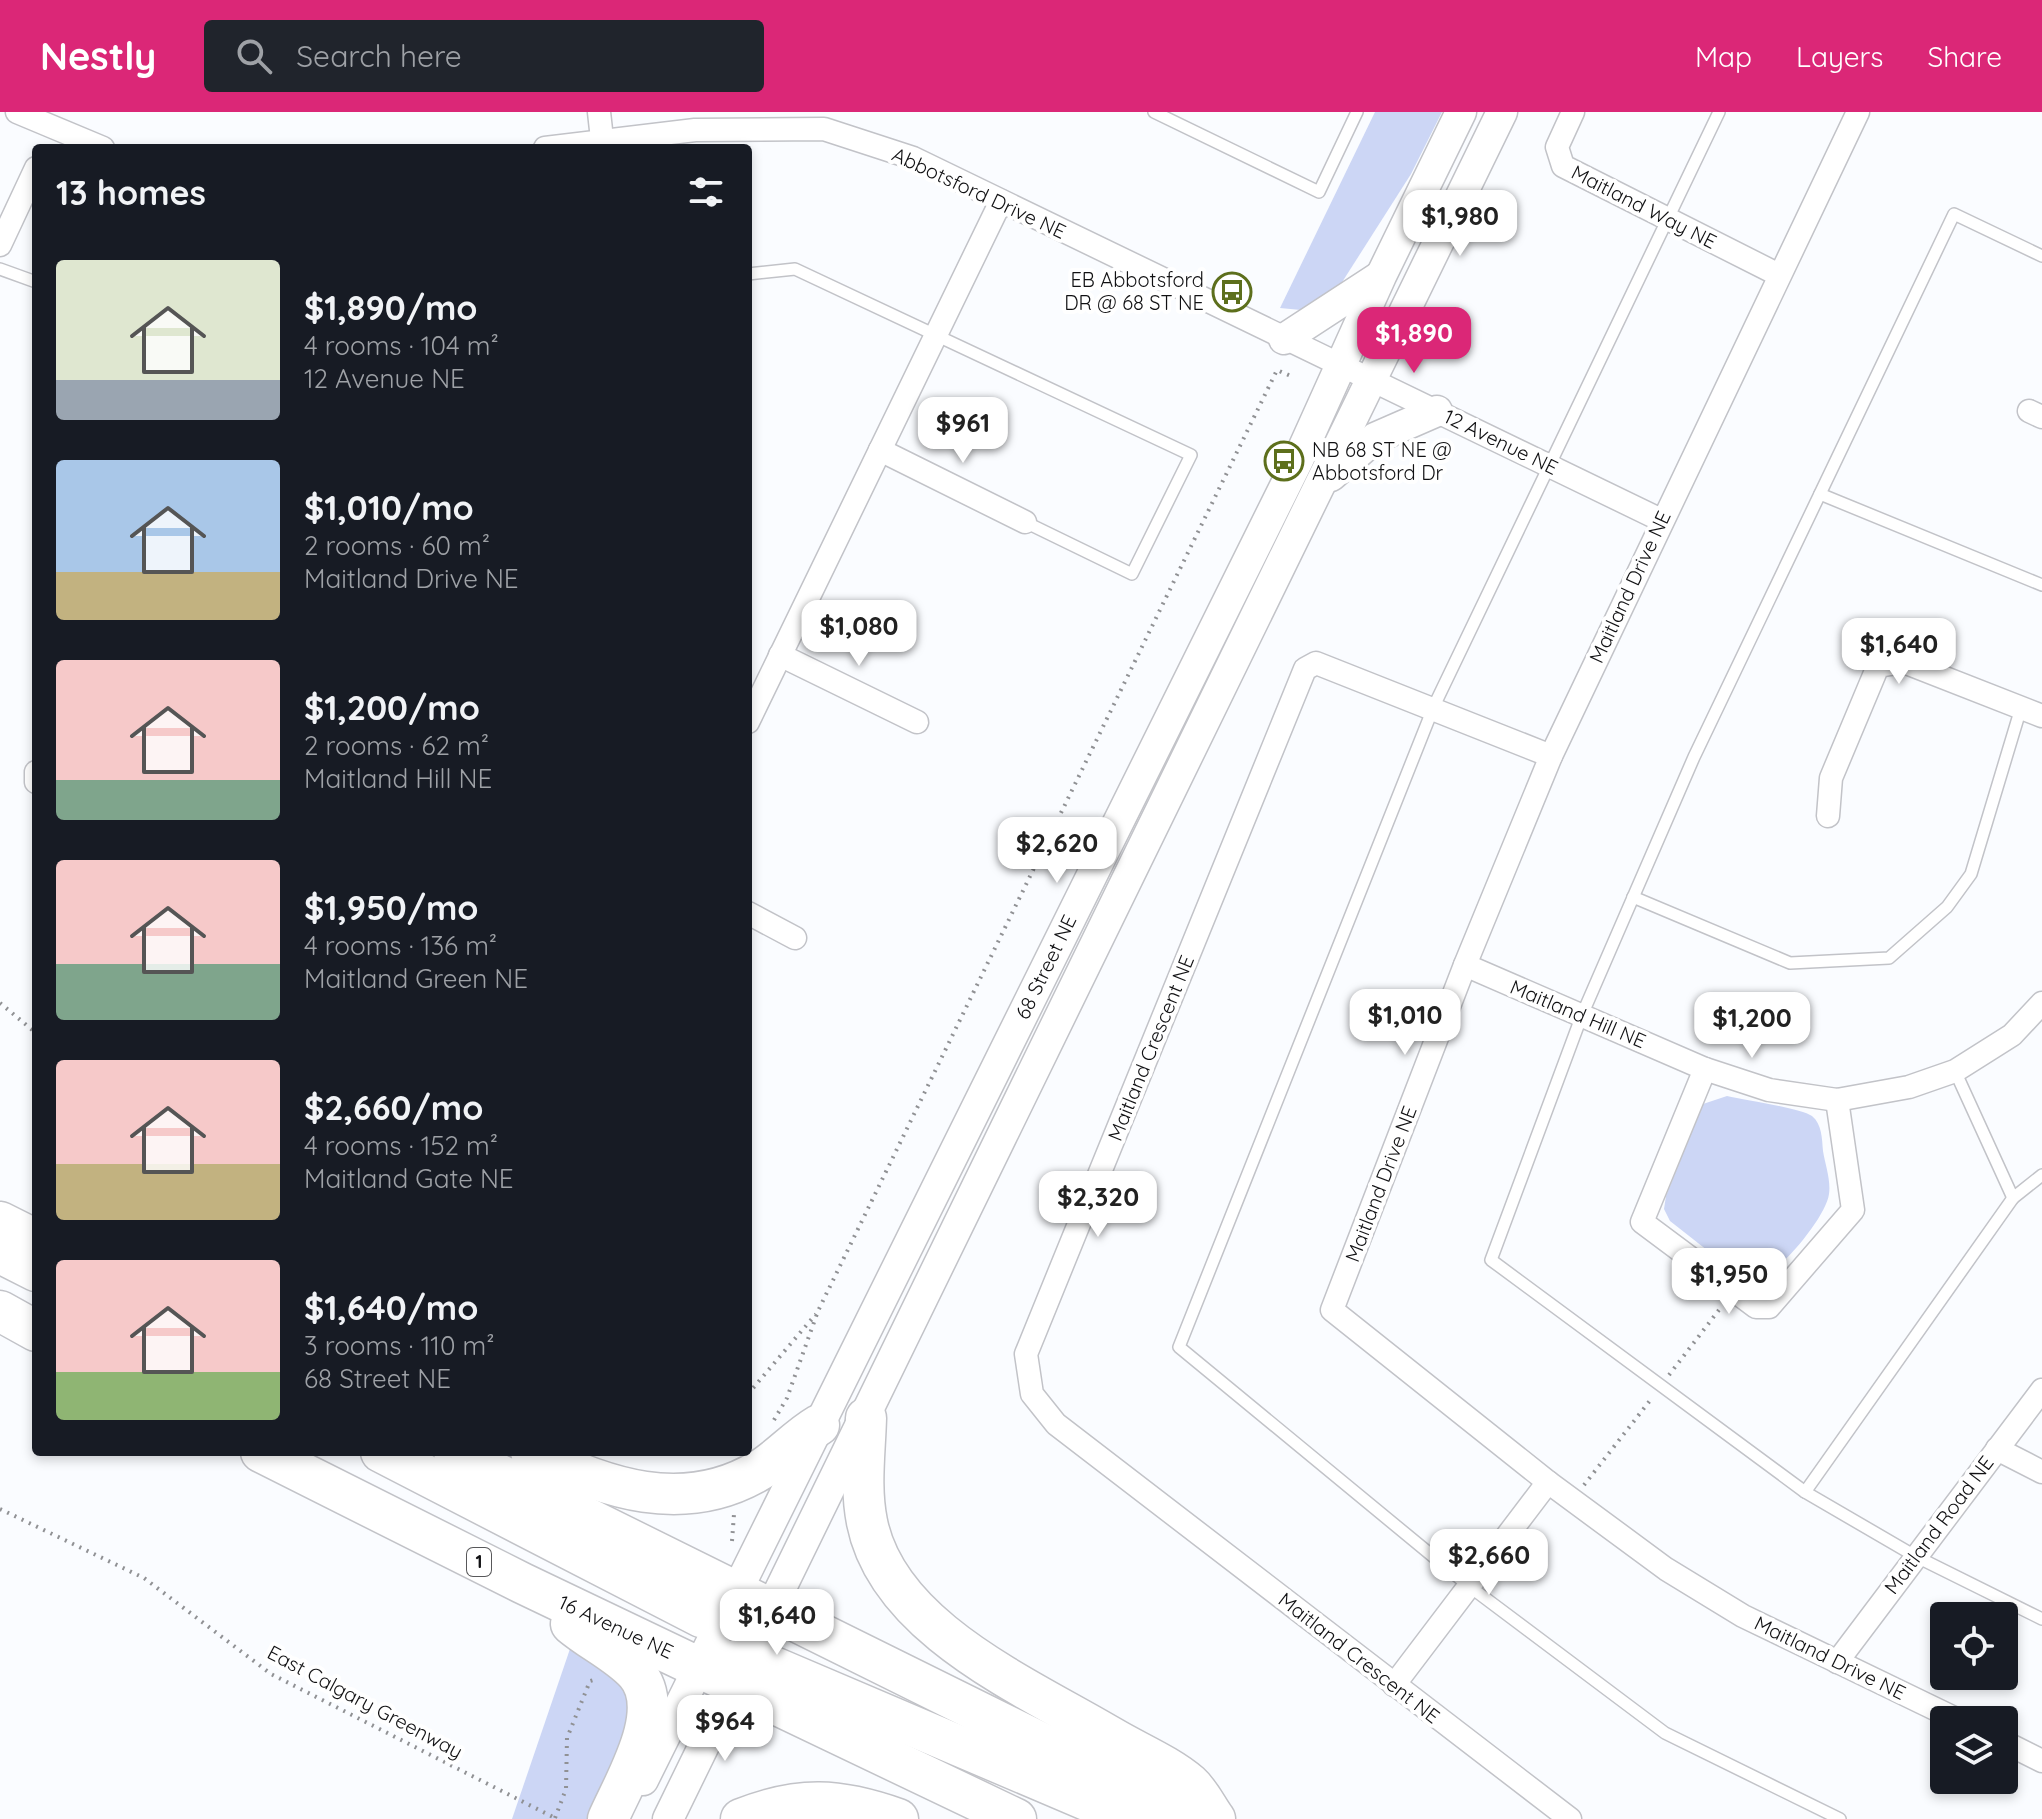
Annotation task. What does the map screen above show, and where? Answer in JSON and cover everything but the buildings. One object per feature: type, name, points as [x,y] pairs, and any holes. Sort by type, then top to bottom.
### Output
[{"type":"highway","points":[[0,1211],[32,1213]]},
{"type":"highway","points":[[0,1222],[32,1238]]},
{"type":"highway","points":[[0,1253],[32,1269]]},
{"type":"highway","points":[[0,1311],[32,1329]]},
{"type":"highway","points":[[0,1331],[32,1341]]},
{"type":"highway","points":[[866,1418],[862,1482],[867,1520],[876,1553],[906,1599],[941,1632],[1000,1671],[1191,1785],[1215,1819]]},
{"type":"highway","points":[[541,1456],[615,1486],[656,1495],[695,1495],[713,1492],[749,1476],[819,1425]]},
{"type":"highway","name":"16 Avenue NE","points":[[269,1456],[522,1583],[727,1669],[1016,1819]]},
{"type":"highway","points":[[389,1456],[701,1617],[728,1607],[771,1608],[1195,1819]]},
{"type":"highway","points":[[461,1456],[728,1607]]},
{"type":"highway","points":[[522,1583],[596,1645],[624,1663],[644,1685],[648,1713],[646,1733],[608,1819]]},
{"type":"highway","points":[[727,1669],[968,1747],[1131,1819]]},
{"type":"highway","points":[[741,1819],[784,1804],[810,1801],[842,1803],[898,1819]]},
{"type":"main road","name":"68 Street NE","points":[[668,1819],[727,1669],[728,1607],[1298,460],[1381,276],[1461,112]]},
{"type":"main road","name":"68 Street NE","points":[[624,1819],[771,1608],[1502,112]]},
{"type":"main road","points":[[1284,339],[1330,313],[1381,276]]},
{"type":"main road","points":[[1318,488],[1375,438],[1437,411]]},
{"type":"street","points":[[17,112],[51,130],[91,144]]},
{"type":"street","points":[[599,112],[602,144]]},
{"type":"street","name":"Maitland Way NE","points":[[1573,112],[1557,147],[1563,166],[1777,274]]},
{"type":"street","name":"Maitland Drive NE","points":[[1858,112],[1777,274],[1551,756],[1465,965],[1332,1310],[1548,1482],[1666,1569],[1743,1616],[1930,1707]]},
{"type":"street","name":"Abbotsford Drive NE","points":[[608,144],[695,130],[824,129],[913,158],[1340,366]]},
{"type":"street","points":[[0,245],[32,177]]},
{"type":"street","points":[[752,714],[1001,201]]},
{"type":"street","name":"12 Avenue NE","points":[[1340,366],[1661,520]]},
{"type":"street","points":[[880,450],[1025,522]]},
{"type":"street","points":[[780,655],[917,722]]},
{"type":"street","points":[[1828,816],[1831,778],[1878,666],[1904,662],[2032,712]]},
{"type":"street","name":"Maitland Crescent NE","points":[[1551,756],[1434,706],[1316,663],[1305,669],[1026,1354],[1032,1394],[1056,1424],[1570,1819]]},
{"type":"street","points":[[752,915],[795,938]]},
{"type":"street","name":"Maitland Hill NE","points":[[1465,965],[1705,1069],[1769,1090],[1837,1100],[1909,1087],[1955,1071],[2012,1035],[2042,1003]]},
{"type":"street","points":[[1705,1069],[1642,1222],[1756,1307],[1769,1307],[1853,1210],[1837,1100]]},
{"type":"street","name":"Maitland Road NE","points":[[1837,1662],[2042,1390]]},
{"type":"street","points":[[1997,1449],[2042,1472]]},
{"type":"street","points":[[1394,1685],[1548,1482]]},
{"type":"street","points":[[2018,1749],[2042,1761]]},
{"type":"lane","points":[[1154,112],[1319,192],[1357,112]]},
{"type":"lane","points":[[1719,112],[1434,706],[1179,1347],[1469,1586],[1665,1733],[1840,1819]]},
{"type":"lane","points":[[2042,256],[1954,214],[1694,757],[1582,1015],[1491,1260],[1805,1492],[1915,1556],[2042,1619]]},
{"type":"lane","points":[[0,269],[32,281]]},
{"type":"lane","points":[[752,274],[795,269],[937,333],[1191,455],[1132,574],[1025,522]]},
{"type":"lane","points":[[1820,494],[2042,585]]},
{"type":"lane","points":[[1633,897],[1790,963],[1889,958],[1947,907],[1971,874],[2032,712]]},
{"type":"lane","points":[[1955,1071],[2013,1198]]},
{"type":"lane","points":[[1805,1492],[2013,1198],[2042,1175]]},
{"type":"path","points":[[773,1421],[787,1398],[818,1311],[1277,370],[1293,377]]},
{"type":"path","points":[[0,1003],[32,1030]]},
{"type":"path","points":[[752,1389],[818,1311]]},
{"type":"path","name":"East Calgary Greenway","points":[[0,1509],[144,1578],[271,1674],[555,1818]]},
{"type":"path","points":[[730,1552],[735,1524],[733,1510]]},
{"type":"path","points":[[555,1818],[566,1789],[567,1738],[590,1681],[605,1676]]},
{"type":"shaded area","points":[[1375,112],[1442,112],[1411,174],[1339,287],[1301,310],[1280,308]]},
{"type":"shaded area","points":[[1727,1096],[1785,1107],[1812,1116],[1821,1132],[1829,1178],[1826,1204],[1810,1231],[1787,1258],[1755,1283],[1740,1276],[1670,1221],[1664,1209],[1666,1196],[1703,1104]]},
{"type":"shaded area","points":[[572,1643],[630,1689],[635,1729],[598,1819],[512,1819]]},
{"type":"place","name":"EB Abbotsford DR @ 68 ST NE","points":[[1232,292]]},
{"type":"place","name":"NB 68 ST NE @ Abbotsford Dr","points":[[1284,461]]}]
